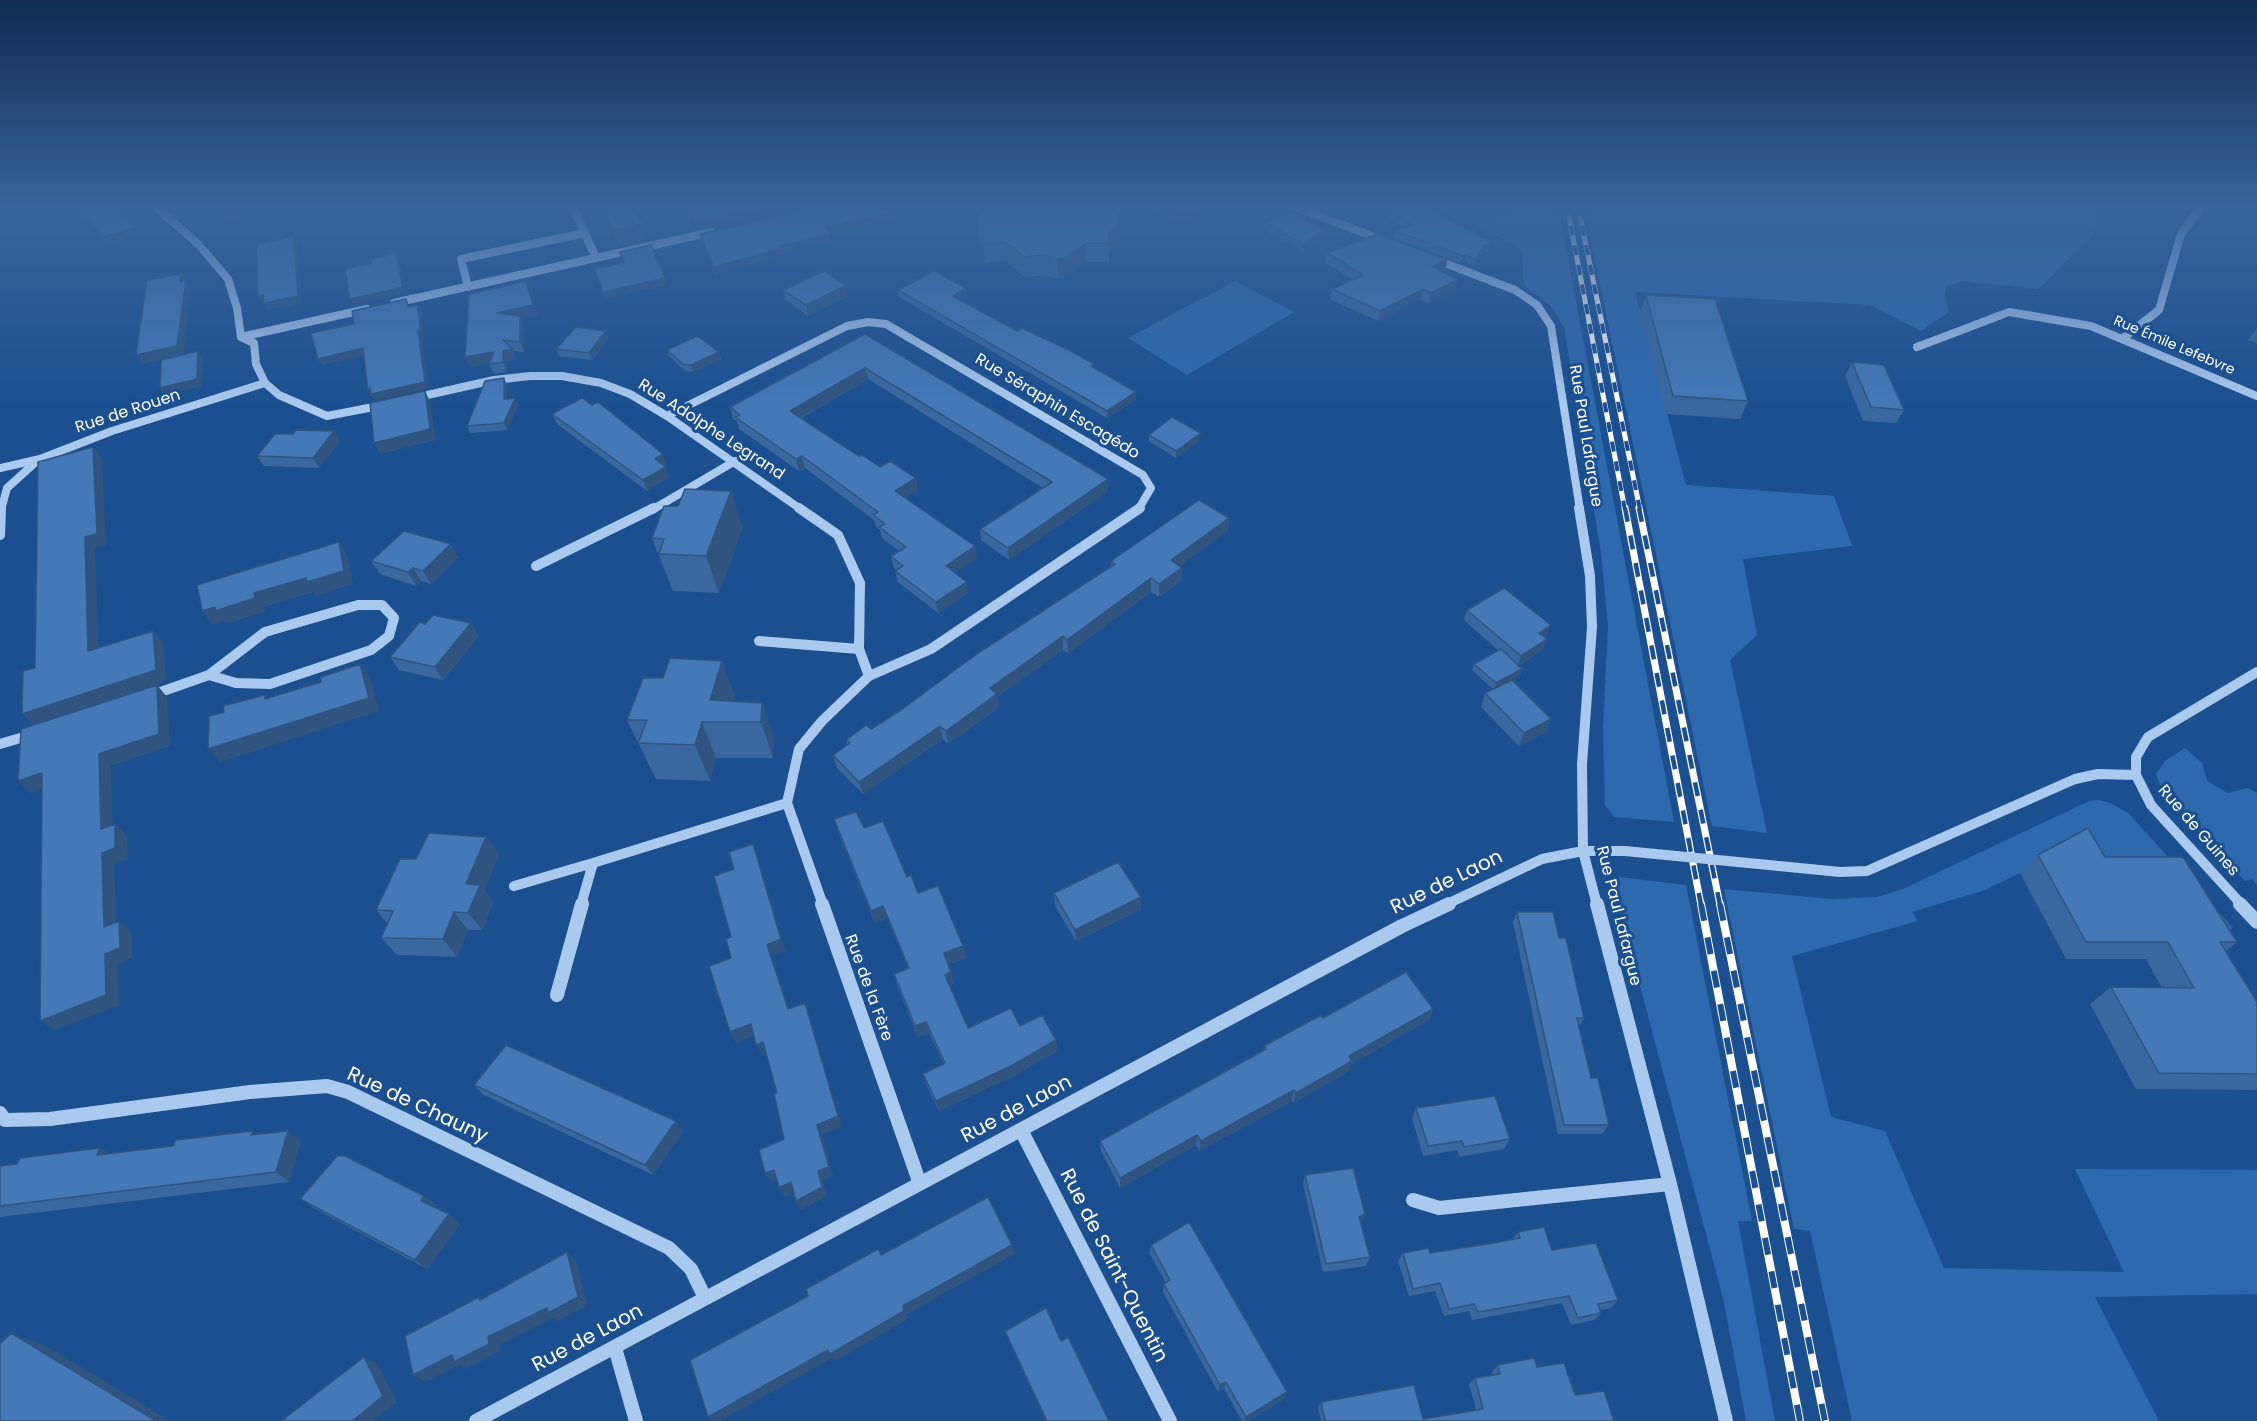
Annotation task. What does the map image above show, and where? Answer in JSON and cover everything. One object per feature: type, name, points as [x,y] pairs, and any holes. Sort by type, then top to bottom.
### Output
[{"type":"street","points":[[222,272],[228,279],[237,308],[241,337]]},
{"type":"street","points":[[464,272],[468,287]]},
{"type":"street","points":[[241,337],[533,272]]},
{"type":"street","name":"Rue Paul Lafargue","points":[[1469,272],[1515,290],[1538,305],[1551,326],[1590,576],[1592,627],[1582,764],[1583,851],[1670,1184],[1726,1421]]},
{"type":"street","points":[[2122,339],[2159,310],[2170,272]]},
{"type":"street","name":"Rue Émile Lefebvre","points":[[1917,347],[2009,312],[2091,326],[2257,396]]},
{"type":"street","name":"Rue Séraphin Escagédo","points":[[667,416],[847,326],[868,322],[886,324],[1143,475],[1151,488],[1142,507],[931,650],[869,676]]},
{"type":"street","points":[[241,337],[254,343],[256,363],[266,383],[279,395],[313,412],[327,416],[391,404]]},
{"type":"street","name":"Rue Adolphe Legrand","points":[[403,401],[494,380],[562,376],[601,382],[630,394],[735,461],[838,535],[860,583],[859,650],[869,676]]},
{"type":"street","name":"Rue de Rouen","points":[[0,468],[40,459],[112,431],[266,383]]},
{"type":"street","points":[[0,535],[1,509],[7,488],[40,459]]},
{"type":"street","points":[[536,566],[636,519],[735,461]]},
{"type":"street","points":[[142,698],[209,675],[265,632],[358,605],[382,605],[394,618],[389,636],[371,650],[270,684],[236,683],[209,675]]},
{"type":"street","points":[[759,641],[859,650]]},
{"type":"street","points":[[2136,775],[2136,757],[2141,745],[2148,737],[2257,672]]},
{"type":"street","points":[[514,886],[787,803],[799,749],[822,721],[869,676]]},
{"type":"street","points":[[0,744],[42,731]]},
{"type":"street","name":"Rue de Laon","points":[[476,1421],[1402,926],[1542,859],[1583,851],[1625,851],[1840,872],[1867,871],[2075,779],[2098,774],[2136,775]]},
{"type":"street","name":"Rue de Guines","points":[[2136,775],[2151,805],[2257,922]]},
{"type":"street","name":"Rue de la Fère","points":[[787,803],[920,1184]]},
{"type":"street","points":[[557,995],[593,863]]},
{"type":"street","name":"Rue de Chauny","points":[[2,1118],[50,1119],[250,1092],[327,1086],[358,1097],[669,1248],[691,1269],[705,1298]]},
{"type":"street","name":"Rue de Saint-Quentin","points":[[1021,1130],[1170,1421]]},
{"type":"street","points":[[1413,1200],[1439,1209],[1670,1184]]},
{"type":"street","points":[[615,1348],[636,1421]]},
{"type":"shaded area","points":[[1523,272],[1570,272],[1674,822],[1614,817],[1605,805],[1603,727],[1608,626],[1601,553],[1564,327],[1551,306],[1524,286]]},
{"type":"shaded area","points":[[1598,272],[2055,272],[2038,289],[1963,281],[1946,287],[1945,296],[1949,312],[1921,331],[1870,305],[1635,292],[1686,485],[1834,496],[1852,546],[1743,559],[1757,635],[1730,660],[1767,833],[1712,826]]},
{"type":"shaded area","points":[[1235,281],[1294,312],[1187,375],[1128,338]]},
{"type":"shaded area","points":[[2185,748],[2202,763],[2207,781],[2228,793],[2248,788],[2257,793],[2257,885],[2252,879],[2245,881],[2163,793],[2156,774],[2165,761]]},
{"type":"shaded area","points":[[2099,800],[2128,813],[2233,928],[2201,939],[2020,873],[1985,890],[1912,912],[1918,921],[1792,956],[1831,1117],[1885,1131],[1944,1268],[2124,1272],[2075,1169],[2257,1170],[2257,1294],[2095,1297],[2159,1421],[1852,1421],[1810,1231],[1794,1229],[1724,889],[1832,899],[1877,897],[1903,889],[2089,801]]},
{"type":"shaded area","points":[[1619,877],[1686,885],[1752,1221],[1738,1221],[1775,1421],[1746,1421],[1724,1302],[1613,884]]},
{"type":"building","points":[[257,272],[296,272],[298,296],[264,303],[263,295],[258,297]]},
{"type":"building","points":[[346,272],[400,272],[403,287],[350,299]]},
{"type":"building","points":[[596,272],[663,272],[665,278],[603,292]]},
{"type":"building","points":[[821,272],[826,272],[846,285],[806,305],[783,290]]},
{"type":"building","points":[[932,272],[936,272],[966,288],[953,296],[1017,331],[1022,328],[1069,350],[1094,364],[1091,366],[1136,392],[1107,411],[898,290]]},
{"type":"building","points":[[1359,272],[1444,272],[1458,280],[1430,293],[1423,289],[1380,311],[1332,289],[1363,275]]},
{"type":"building","points":[[181,274],[180,282],[186,280],[177,346],[136,355],[147,280]]},
{"type":"building","points":[[526,281],[533,305],[497,313],[520,316],[520,342],[503,340],[512,349],[503,351],[503,362],[489,364],[494,352],[465,357],[469,294]]},
{"type":"building","points":[[1646,295],[1715,299],[1748,401],[1673,396]]},
{"type":"building","points":[[406,299],[408,307],[418,305],[420,330],[418,331],[425,382],[371,394],[370,388],[368,391],[363,348],[318,359],[311,333],[354,324],[352,311]]},
{"type":"building","points":[[576,327],[606,331],[589,353],[556,349]]},
{"type":"building","points":[[865,334],[1108,479],[1008,548],[980,529],[1052,482],[865,368],[790,411],[859,456],[862,455],[880,467],[890,461],[916,478],[895,491],[975,546],[946,566],[967,582],[936,602],[895,571],[903,566],[891,556],[906,547],[879,527],[885,524],[873,515],[878,512],[802,456],[796,459],[735,417],[740,415],[730,407]]},
{"type":"building","points":[[697,336],[719,352],[691,365],[683,364],[667,350]]},
{"type":"building","points":[[198,351],[197,379],[160,388],[161,360]]},
{"type":"building","points":[[1852,362],[1884,365],[1904,410],[1871,407]]},
{"type":"building","points":[[504,378],[504,399],[515,398],[504,423],[467,426],[485,381]]},
{"type":"building","points":[[425,391],[430,429],[374,443],[370,403]]},
{"type":"building","points":[[582,398],[592,405],[598,402],[663,454],[655,459],[666,467],[643,480],[552,414]]},
{"type":"building","points":[[1172,417],[1201,433],[1176,451],[1149,435]]},
{"type":"building","points":[[296,430],[334,431],[313,458],[257,456],[275,434],[293,434]]},
{"type":"building","points":[[93,447],[97,534],[85,537],[88,651],[153,631],[156,670],[22,714],[23,671],[35,668],[38,462]]},
{"type":"building","points":[[685,489],[731,491],[706,556],[659,554],[664,539],[652,538],[664,506],[678,506]]},
{"type":"building","points":[[1199,500],[1229,518],[1171,560],[1182,568],[1159,584],[1151,578],[1067,640],[1063,636],[990,688],[997,694],[946,731],[940,726],[859,782],[833,755],[850,743],[846,740],[866,725],[871,729],[901,710],[978,653],[1115,564],[1111,561]]},
{"type":"building","points":[[404,531],[451,544],[423,571],[413,568],[408,572],[371,561]]},
{"type":"building","points":[[339,542],[344,571],[307,582],[306,578],[254,593],[255,598],[216,611],[215,607],[202,611],[197,585]]},
{"type":"building","points":[[1504,588],[1551,625],[1539,633],[1547,639],[1521,656],[1467,610]]},
{"type":"building","points":[[433,615],[471,623],[435,667],[390,657],[420,622],[425,624]]},
{"type":"building","points":[[1501,649],[1522,669],[1496,683],[1474,664]]},
{"type":"building","points":[[670,658],[722,661],[710,700],[762,703],[761,722],[702,722],[695,745],[638,743],[647,720],[627,720],[643,678],[663,678]]},
{"type":"building","points":[[360,664],[369,698],[208,749],[209,716],[224,712],[223,706],[265,695],[265,699],[321,682],[321,677]]},
{"type":"building","points":[[1512,680],[1551,719],[1524,733],[1485,693]]},
{"type":"building","points":[[157,685],[159,734],[99,754],[101,829],[115,824],[115,848],[102,853],[104,927],[119,921],[120,948],[105,954],[106,995],[40,1021],[42,773],[18,781],[21,729]]},
{"type":"building","points":[[856,812],[864,828],[883,821],[907,877],[911,875],[918,893],[938,886],[963,946],[944,953],[951,972],[945,975],[968,1028],[1011,1008],[1020,1026],[1042,1015],[1056,1040],[1013,1065],[936,1101],[923,1074],[945,1063],[926,1022],[915,1026],[894,974],[909,968],[883,906],[871,911],[834,819]]},
{"type":"building","points":[[2088,828],[2105,857],[2183,857],[2237,942],[2220,942],[2257,1002],[2257,1074],[2159,1073],[2111,987],[2194,988],[2168,942],[2086,942],[2038,855]]},
{"type":"building","points":[[429,833],[486,837],[466,884],[480,885],[468,913],[454,912],[443,939],[381,938],[393,911],[376,910],[400,859],[416,859]]},
{"type":"building","points":[[753,844],[781,939],[767,945],[788,1009],[805,1003],[838,1116],[817,1125],[829,1167],[818,1171],[822,1187],[796,1201],[791,1182],[779,1188],[774,1170],[765,1173],[759,1150],[784,1139],[774,1094],[777,1093],[763,1042],[756,1045],[751,1024],[730,1032],[709,966],[731,958],[726,939],[731,937],[714,876],[734,869],[729,852]]},
{"type":"building","points":[[1118,862],[1141,897],[1075,930],[1054,893]]},
{"type":"building","points":[[1517,912],[1553,912],[1559,938],[1566,938],[1584,1018],[1577,1018],[1591,1078],[1598,1078],[1609,1125],[1564,1125]]},
{"type":"building","points":[[1406,972],[1433,1009],[1349,1056],[1352,1061],[1296,1093],[1294,1090],[1201,1141],[1197,1135],[1120,1178],[1100,1141],[1266,1049],[1264,1046],[1321,1015],[1323,1018]]},
{"type":"building","points":[[506,1045],[676,1121],[645,1165],[474,1085]]},
{"type":"building","points":[[1495,1096],[1510,1139],[1464,1147],[1462,1141],[1428,1146],[1416,1108]]},
{"type":"building","points":[[253,1131],[251,1135],[288,1131],[276,1172],[0,1206],[0,1166],[17,1164],[20,1158],[100,1148],[97,1155],[173,1146],[176,1140]]},
{"type":"building","points":[[337,1156],[345,1156],[424,1196],[421,1201],[449,1214],[415,1260],[300,1199]]},
{"type":"building","points":[[1353,1168],[1365,1214],[1359,1217],[1370,1257],[1326,1264],[1305,1175]]},
{"type":"building","points":[[988,1197],[1012,1245],[903,1306],[904,1311],[830,1354],[828,1350],[708,1417],[690,1360],[808,1296],[806,1289],[878,1249],[881,1255]]},
{"type":"building","points":[[1189,1222],[1287,1392],[1246,1417],[1226,1382],[1220,1385],[1164,1284],[1170,1280],[1151,1245]]},
{"type":"building","points":[[1544,1227],[1552,1250],[1596,1243],[1618,1300],[1598,1304],[1601,1313],[1578,1318],[1569,1296],[1478,1312],[1474,1304],[1449,1309],[1440,1283],[1413,1289],[1403,1253],[1429,1248],[1430,1253],[1494,1243],[1520,1238],[1518,1232]]},
{"type":"building","points":[[567,1252],[578,1297],[548,1313],[547,1308],[488,1337],[489,1344],[454,1362],[452,1355],[413,1375],[405,1336],[479,1297],[480,1300]]},
{"type":"building","points":[[1046,1308],[1061,1341],[1068,1337],[1109,1421],[1047,1421],[1005,1331]]},
{"type":"building","points":[[11,1333],[156,1421],[0,1421],[0,1344]]},
{"type":"building","points":[[364,1357],[383,1396],[352,1421],[281,1421]]},
{"type":"building","points":[[1534,1358],[1537,1367],[1564,1363],[1575,1395],[1604,1391],[1614,1421],[1325,1421],[1321,1402],[1414,1385],[1423,1419],[1483,1409],[1475,1378],[1500,1374],[1498,1365]]},
{"type":"railway","points":[[1580,272],[1625,510]]},
{"type":"railway","points":[[1592,272],[1640,510]]},
{"type":"railway","points":[[1625,508],[1701,905]]},
{"type":"railway","points":[[1639,508],[1720,905]]},
{"type":"railway","points":[[1701,904],[1800,1421]]},
{"type":"railway","points":[[1720,904],[1825,1421]]}]
